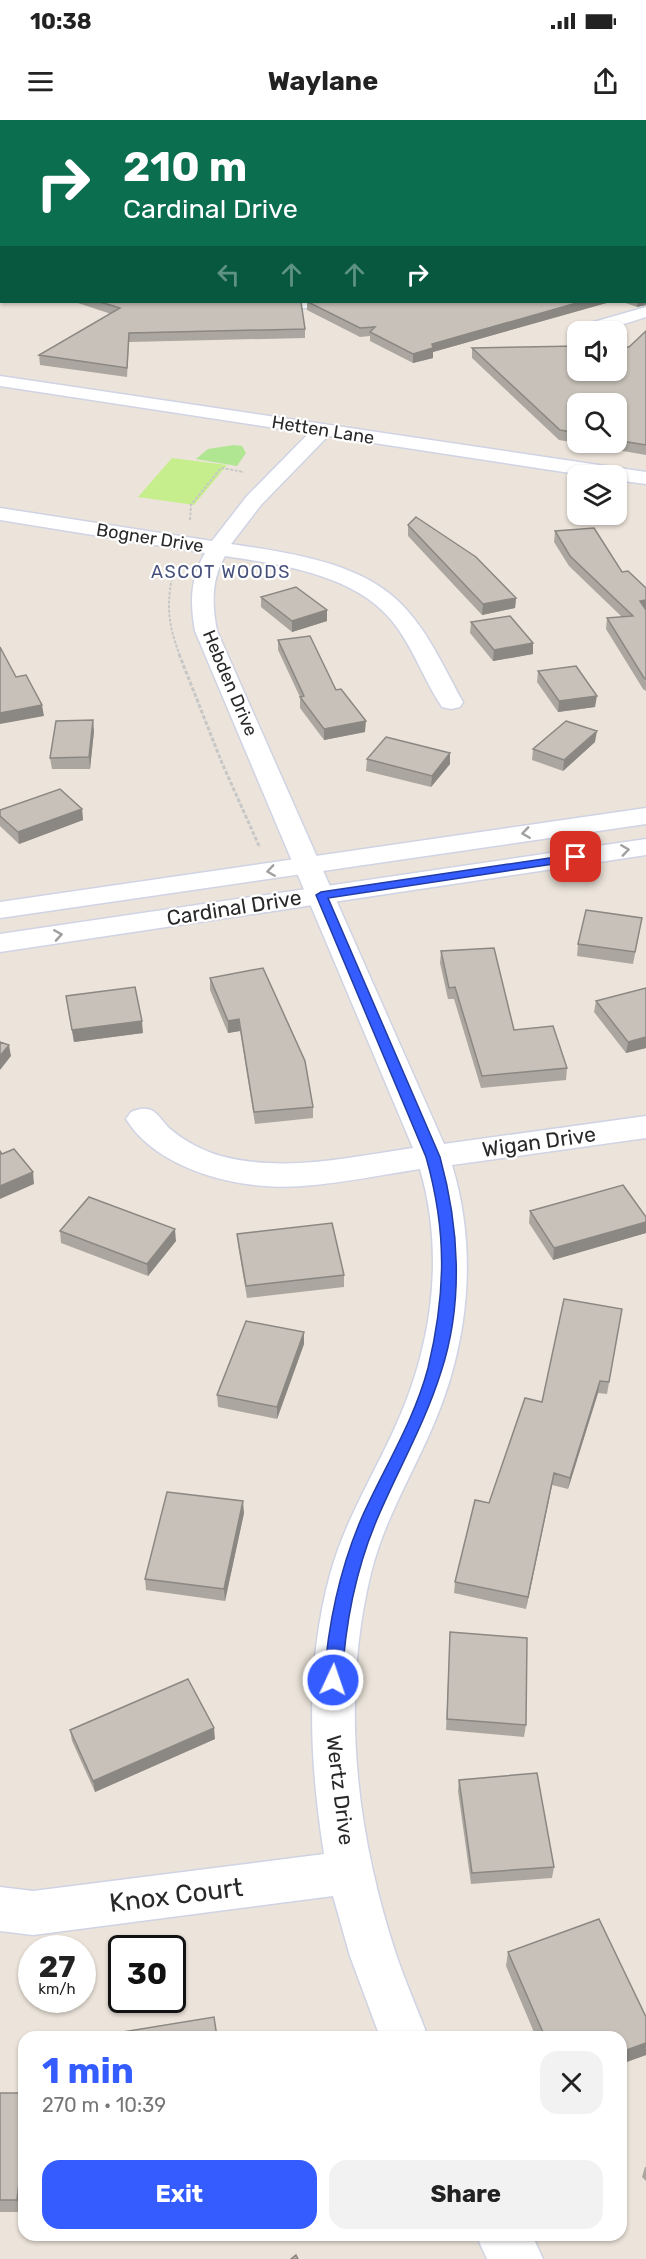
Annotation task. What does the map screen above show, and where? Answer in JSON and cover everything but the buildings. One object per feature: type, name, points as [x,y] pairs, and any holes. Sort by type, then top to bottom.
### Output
[{"type":"street","points":[[217,303],[254,305],[299,303]]},
{"type":"street","points":[[614,321],[646,312]]},
{"type":"street","name":"Hetten Lane","points":[[0,381],[646,478]]},
{"type":"street","name":"Hebden Drive","points":[[315,880],[206,631],[202,607],[203,583],[215,549],[232,526],[323,430]]},
{"type":"street","name":"Bogner Drive","points":[[0,514],[215,549],[321,570],[355,582],[393,607],[405,622],[451,702]]},
{"type":"street","name":"Cardinal Drive","points":[[0,943],[646,816]]},
{"type":"street","name":"Cardinal Drive","points":[[0,910],[646,847]]},
{"type":"street","name":"Wertz Drive","points":[[315,880],[433,1157],[444,1198],[450,1252],[447,1309],[435,1369],[412,1431],[370,1518],[351,1571],[335,1643],[331,1717],[340,1812],[373,1956],[402,2031]]},
{"type":"street","name":"Wigan Drive","points":[[142,1119],[166,1142],[194,1158],[228,1169],[264,1175],[301,1175],[646,1127]]},
{"type":"street","name":"Knox Court","points":[[0,1909],[33,1913],[352,1872]]},
{"type":"street","points":[[506,2241],[517,2259]]},
{"type":"path","points":[[189,527],[191,505],[222,468],[250,472]]},
{"type":"green space","points":[[242,446],[246,453],[237,466],[196,459],[208,449]]},
{"type":"green space","points":[[172,458],[227,465],[194,505],[138,497]]},
{"type":"district","name":"ASCOT WOODS","points":[[221,572]]},
{"type":"route","points":[[333,1680],[335,1643],[351,1571],[370,1518],[412,1431],[435,1369],[447,1309],[450,1252],[444,1198],[433,1157],[321,895],[576,857]]}]
